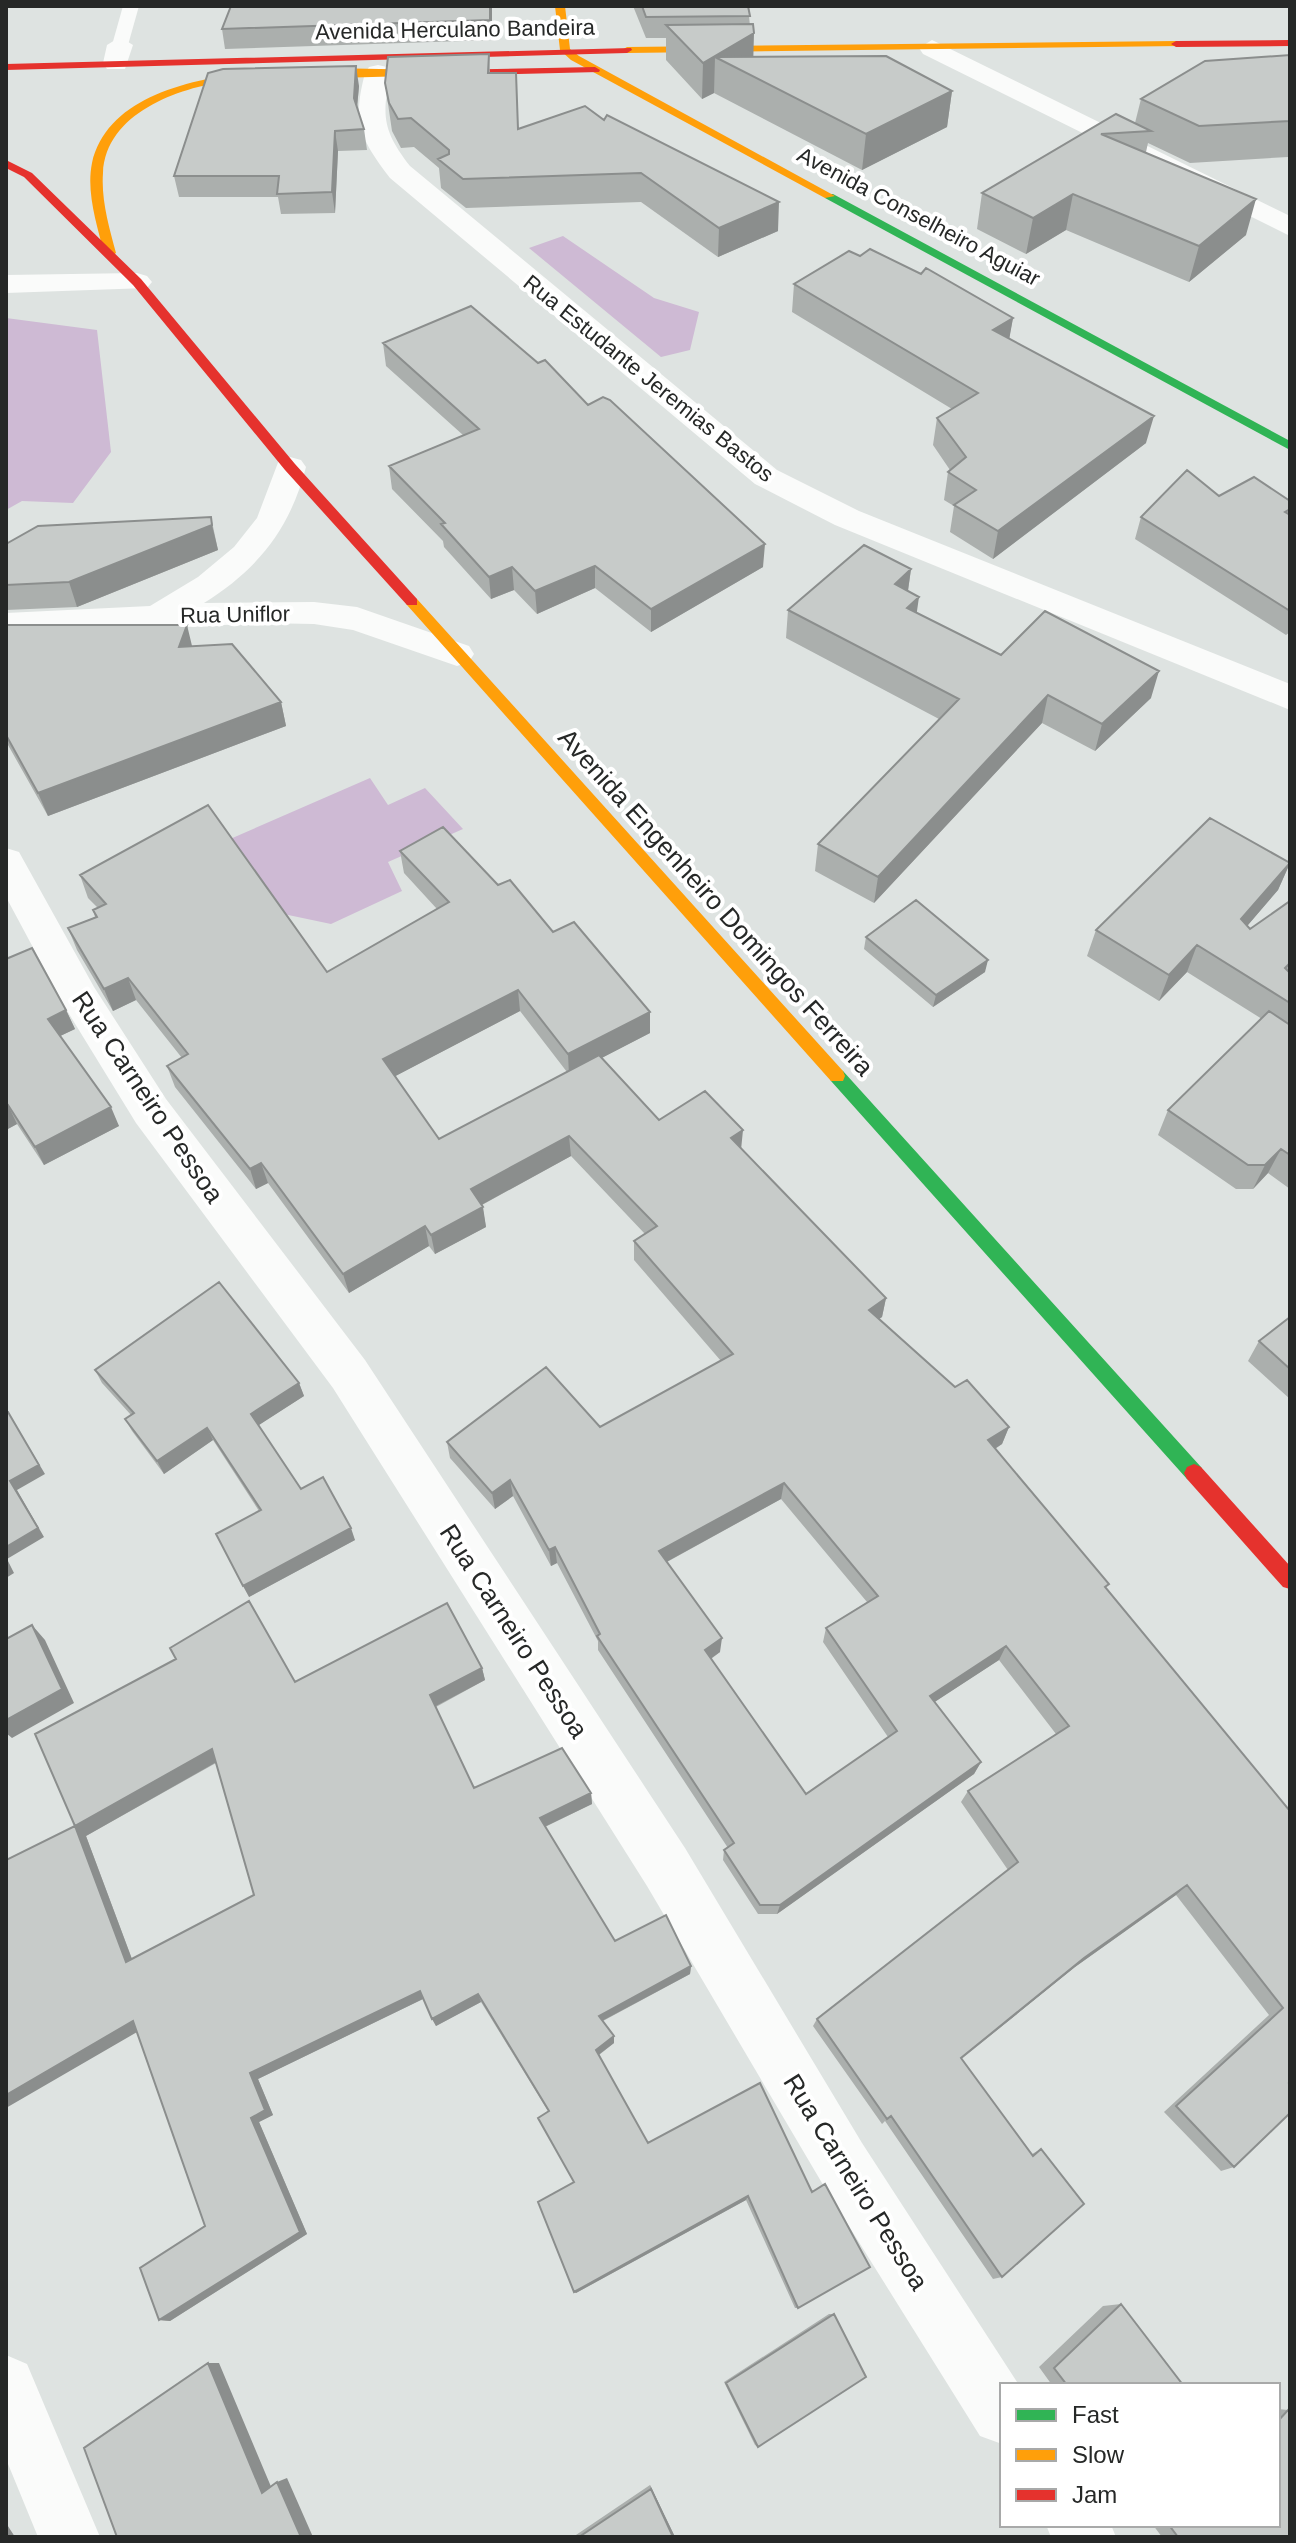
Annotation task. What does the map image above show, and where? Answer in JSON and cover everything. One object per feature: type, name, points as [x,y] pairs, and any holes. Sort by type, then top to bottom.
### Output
[{"type":"main road","points":[[560,6],[565,50]]},
{"type":"main road","name":"Avenida Herculano Bandeira","points":[[6,67],[118,54],[1290,43]]},
{"type":"main road","name":"Avenida Conselheiro Aguiar","points":[[565,50],[595,70],[656,100],[1290,446]]},
{"type":"main road","name":"Avenida Herculano Bandeira","points":[[110,253],[97,183],[101,150],[116,125],[146,104],[183,88],[226,78],[595,70]]},
{"type":"main road","name":"Avenida Engenheiro Domingos Ferreira","points":[[6,163],[28,175],[137,282],[290,467],[1290,1580]]},
{"type":"street","points":[[932,48],[1290,227]]},
{"type":"street","name":"Rua Estudante Jeremias Bastos","points":[[378,73],[369,105],[373,137],[400,172],[766,477],[847,518],[1290,698]]},
{"type":"street","points":[[6,284],[137,282]]},
{"type":"street","points":[[156,617],[218,582],[262,541],[283,502],[290,467]]},
{"type":"street","name":"Rua Uniflor","points":[[6,625],[262,612],[337,615],[457,654]]},
{"type":"street","name":"Rua Carneiro Pessoa","points":[[6,862],[80,998],[151,1111],[349,1374],[666,1867],[842,2163],[1000,2411]]},
{"type":"street","points":[[6,2385],[69,2537]]},
{"type":"lane","points":[[118,54],[131,6]]},
{"type":"shaded area","points":[[563,236],[654,298],[699,312],[690,350],[661,357],[529,248]]},
{"type":"shaded area","points":[[6,318],[97,330],[111,452],[73,503],[22,501],[6,510]]},
{"type":"shaded area","points":[[370,778],[388,805],[425,788],[463,829],[388,862],[402,891],[331,924],[274,912],[198,853]]},
{"type":"building","points":[[231,6],[490,6],[490,20],[222,29]]},
{"type":"building","points":[[642,6],[748,6],[750,16],[646,17]]},
{"type":"building","points":[[753,24],[754,33],[703,63],[666,25]]},
{"type":"building","points":[[489,54],[488,73],[516,73],[518,129],[585,106],[604,120],[607,115],[779,202],[719,228],[641,173],[463,179],[438,159],[449,154],[449,150],[411,118],[398,119],[389,103],[385,83],[388,57]]},
{"type":"building","points":[[1290,55],[1290,121],[1199,126],[1141,99],[1205,61]]},
{"type":"building","points":[[886,56],[952,91],[866,134],[715,57]]},
{"type":"building","points":[[356,66],[354,98],[364,129],[335,131],[332,192],[277,194],[279,176],[174,176],[208,73],[223,69]]},
{"type":"building","points":[[1116,114],[1151,131],[1101,134],[1256,199],[1199,246],[1073,194],[1033,218],[982,193]]},
{"type":"building","points":[[870,249],[921,274],[926,268],[1013,318],[993,330],[1154,416],[998,531],[954,505],[976,490],[948,472],[966,457],[937,418],[978,393],[794,284],[849,251],[860,256]]},
{"type":"building","points":[[471,306],[538,363],[545,360],[588,405],[603,397],[610,400],[765,544],[651,609],[595,566],[535,591],[512,567],[489,577],[441,524],[445,523],[389,466],[479,429],[383,343]]},
{"type":"building","points":[[1187,470],[1219,496],[1254,477],[1290,501],[1290,509],[1285,512],[1290,515],[1290,611],[1141,517]]},
{"type":"building","points":[[211,517],[212,525],[69,582],[6,585],[6,544],[38,526]]},
{"type":"building","points":[[864,545],[911,569],[895,584],[919,597],[907,608],[1001,655],[1045,611],[1159,671],[1102,724],[1048,695],[878,877],[818,844],[959,699],[788,610]]},
{"type":"building","points":[[6,625],[187,625],[179,647],[232,644],[281,702],[38,793],[6,735]]},
{"type":"building","points":[[208,805],[327,972],[449,902],[400,851],[443,827],[498,885],[510,880],[553,932],[574,922],[650,1012],[568,1054],[518,990],[383,1059],[439,1139],[599,1055],[659,1120],[705,1091],[743,1130],[731,1138],[886,1298],[869,1310],[955,1387],[967,1380],[1009,1427],[988,1440],[1109,1584],[1105,1587],[1290,1811],[1290,2113],[1234,2167],[1176,2106],[1283,2008],[1187,1885],[1084,1958],[961,2058],[1033,2156],[1041,2149],[1084,2204],[1002,2277],[891,2116],[887,2119],[817,2019],[1018,1862],[968,1791],[1069,1726],[1006,1646],[930,1696],[981,1762],[780,1905],[760,1905],[724,1850],[734,1843],[597,1636],[600,1634],[555,1547],[549,1550],[510,1480],[492,1493],[447,1442],[546,1367],[600,1427],[733,1354],[634,1241],[657,1226],[569,1136],[471,1189],[483,1207],[431,1235],[425,1226],[343,1274],[261,1163],[250,1169],[167,1066],[188,1054],[128,978],[104,989],[68,928],[97,917],[93,910],[106,904],[80,875]],"holes":[[[784,1483],[878,1596],[826,1628],[897,1731],[806,1794],[705,1650],[722,1638],[659,1551]]]},
{"type":"building","points":[[1210,818],[1290,863],[1241,919],[1250,929],[1290,901],[1290,963],[1285,968],[1290,973],[1290,1003],[1197,945],[1169,975],[1096,930]]},
{"type":"building","points":[[916,900],[988,960],[936,995],[866,937]]},
{"type":"building","points":[[32,948],[66,1010],[48,1019],[111,1107],[35,1147],[6,1106],[6,959]]},
{"type":"building","points":[[1269,1011],[1290,1025],[1290,1155],[1281,1149],[1265,1165],[1248,1165],[1168,1110]]},
{"type":"building","points":[[219,1282],[299,1383],[251,1414],[301,1489],[323,1477],[351,1528],[243,1586],[216,1534],[261,1510],[207,1428],[157,1461],[125,1419],[134,1413],[95,1370]]},
{"type":"building","points":[[1290,1317],[1290,1369],[1259,1341]]},
{"type":"building","points":[[6,1412],[39,1465],[10,1481],[38,1528],[6,1547]]},
{"type":"building","points":[[249,1601],[295,1682],[447,1603],[482,1668],[430,1695],[474,1788],[562,1748],[591,1793],[540,1818],[615,1941],[666,1915],[691,1966],[599,2016],[614,2036],[596,2050],[648,2143],[760,2083],[812,2192],[825,2184],[870,2267],[798,2308],[748,2196],[574,2292],[538,2202],[574,2182],[538,2118],[549,2111],[478,1994],[432,2019],[420,1991],[250,2073],[265,2110],[251,2118],[300,2232],[159,2320],[140,2268],[205,2226],[133,2021],[6,2095],[6,1860],[75,1826],[35,1734],[176,1659],[170,1648]],"holes":[[[212,1749],[254,1895],[126,1962],[75,1826]]]},
{"type":"building","points":[[32,1625],[62,1689],[6,1720],[6,1639]]},
{"type":"building","points":[[1121,2304],[1181,2383],[1065,2383],[1054,2368]]},
{"type":"building","points":[[834,2314],[866,2377],[758,2447],[726,2383]]},
{"type":"building","points":[[208,2363],[262,2493],[277,2482],[301,2537],[117,2537],[84,2448]]},
{"type":"building","points":[[1288,2410],[1290,2537],[1178,2537],[1170,2527],[1280,2527],[1280,2419]]},
{"type":"building","points":[[651,2489],[673,2537],[579,2537]]},
{"type":"traffic: fast","points":[[829,196],[1290,446]]},
{"type":"traffic: fast","points":[[837,1076],[1194,1473]]},
{"type":"traffic: slow","points":[[560,6],[565,50],[575,58],[829,196]]},
{"type":"traffic: slow","points":[[627,50],[1176,44]]},
{"type":"traffic: slow","points":[[110,253],[98,197],[98,163],[104,145],[116,128],[149,102],[190,86],[228,78],[441,73]]},
{"type":"traffic: slow","points":[[412,602],[837,1076]]},
{"type":"traffic: jam","points":[[1176,44],[1290,43]]},
{"type":"traffic: jam","points":[[6,67],[627,50]]},
{"type":"traffic: jam","points":[[441,73],[595,70]]},
{"type":"traffic: jam","points":[[6,163],[28,175],[137,282],[290,467],[412,602]]},
{"type":"traffic: jam","points":[[1194,1473],[1290,1580]]}]
